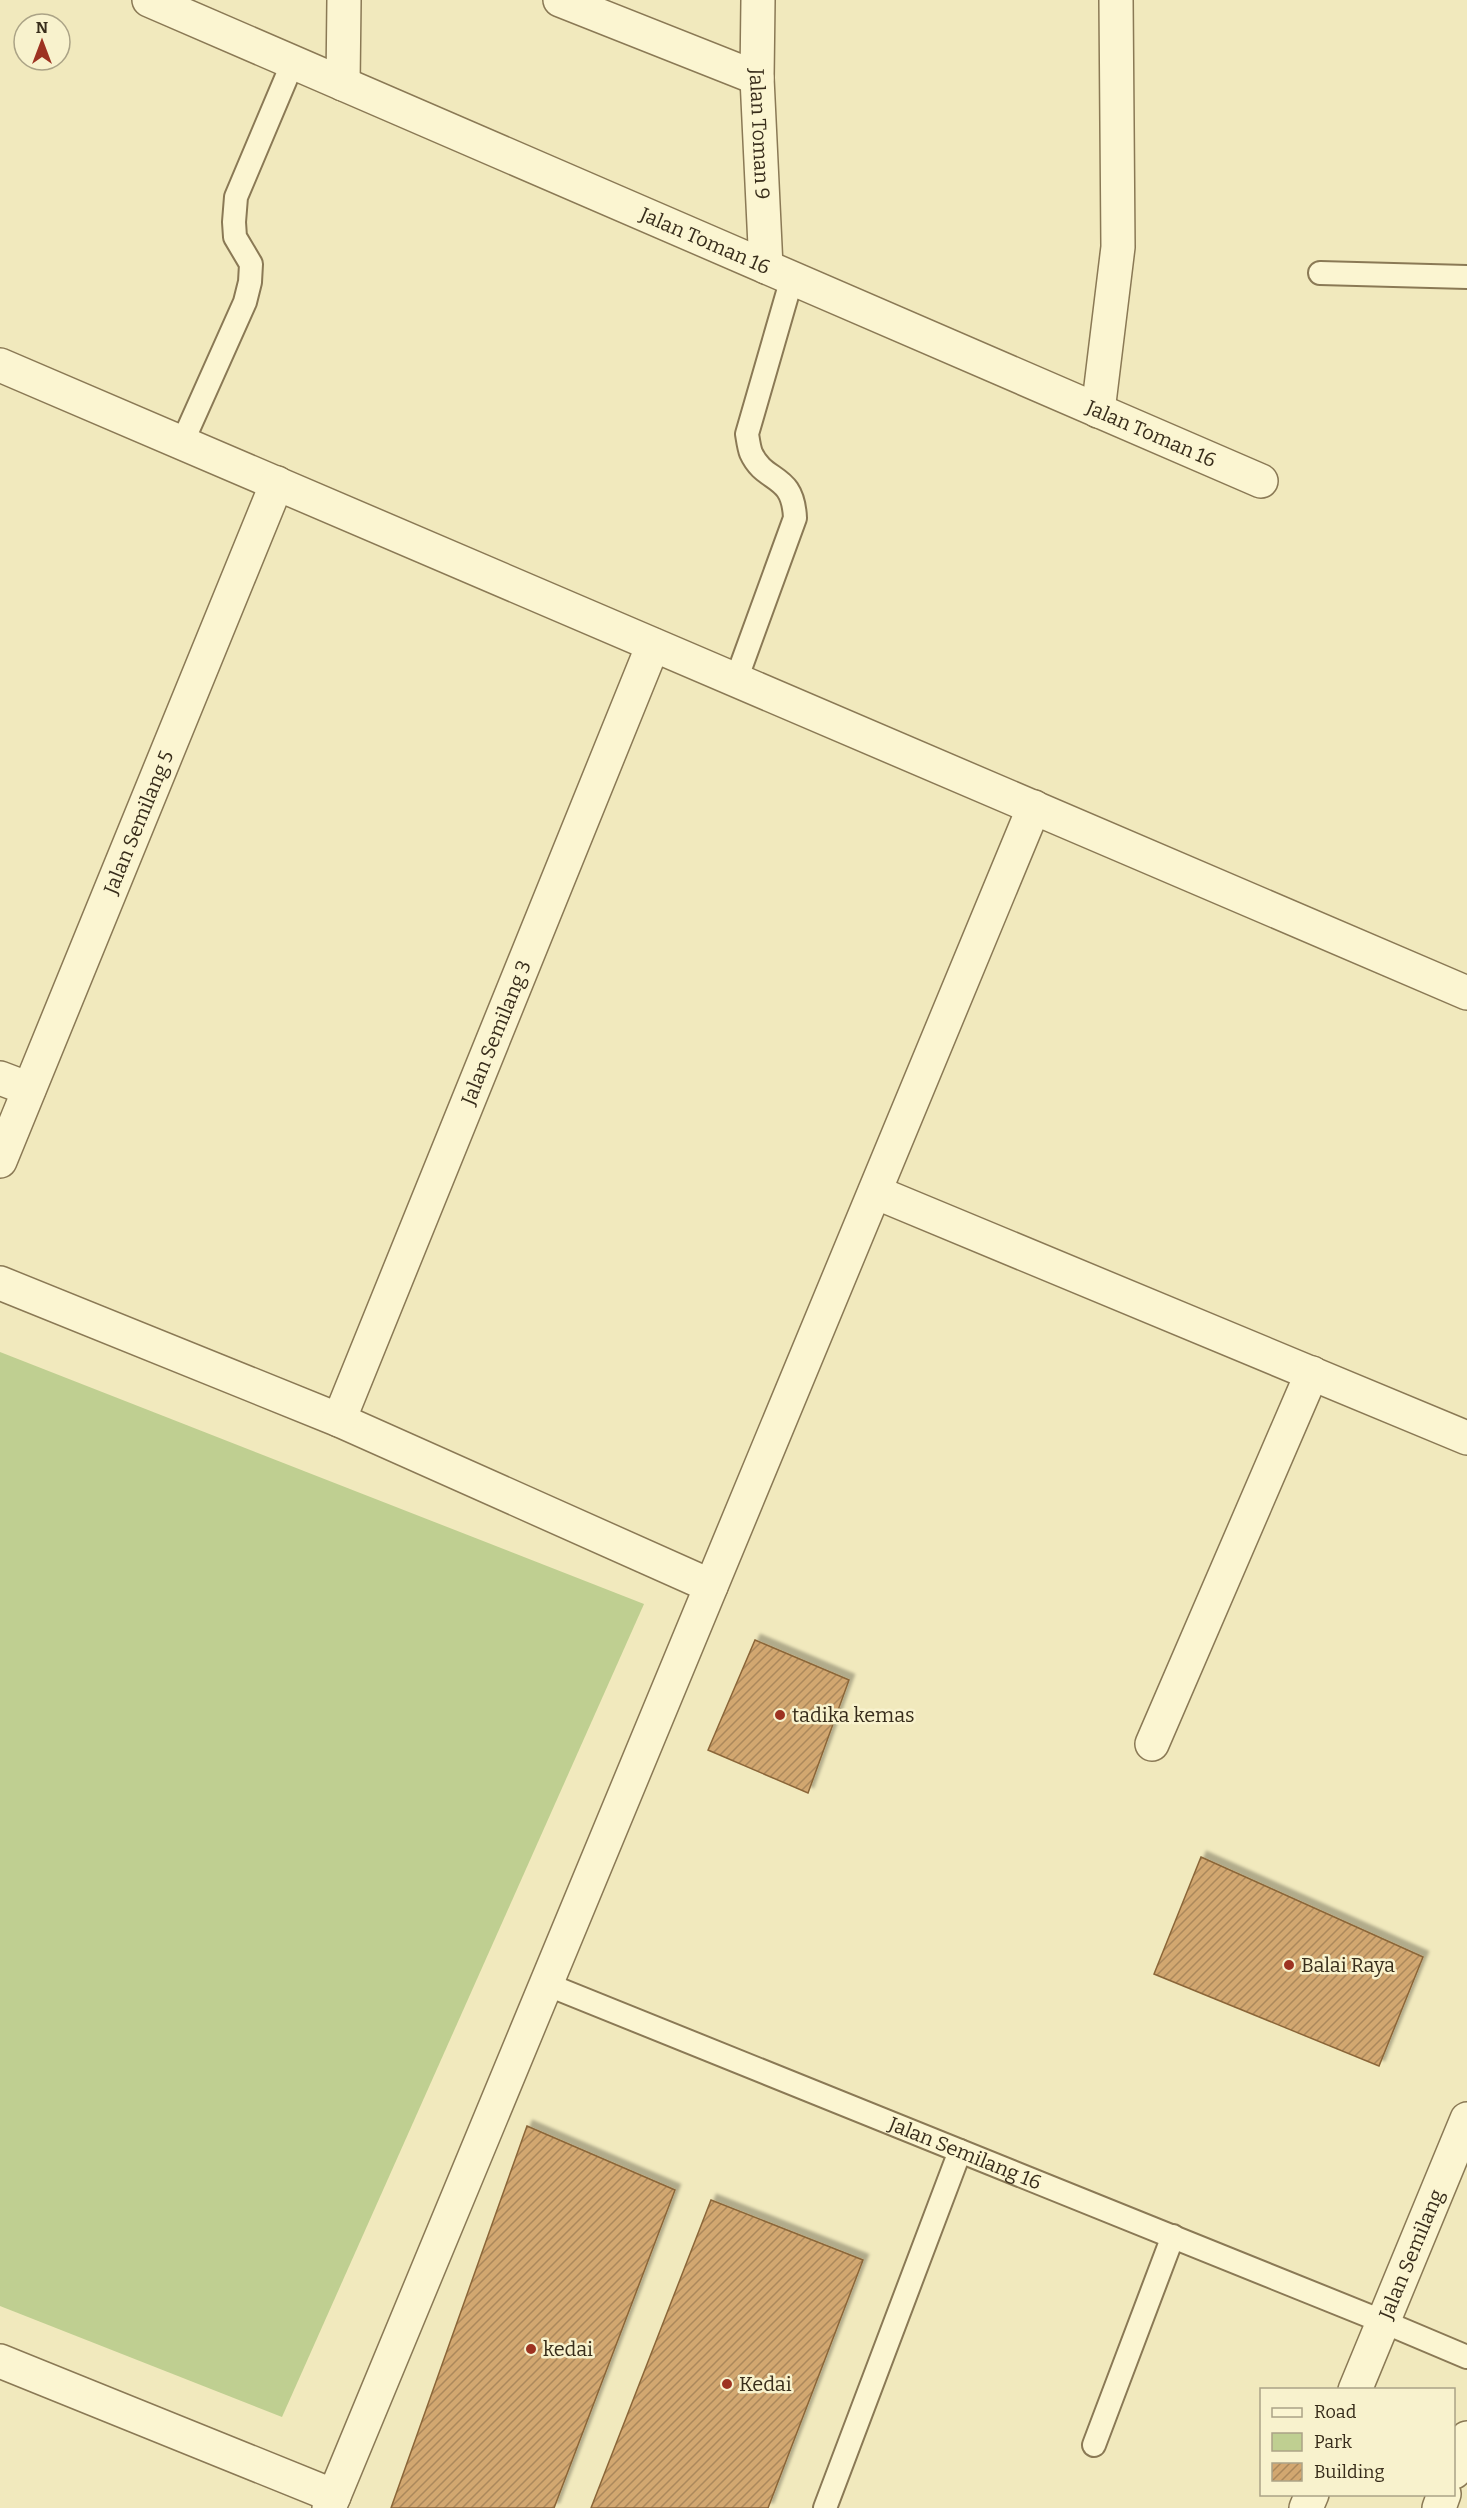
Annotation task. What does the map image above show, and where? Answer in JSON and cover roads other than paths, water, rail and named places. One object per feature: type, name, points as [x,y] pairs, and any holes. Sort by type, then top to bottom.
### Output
[{"type":"street","name":"Jalan Toman 16","points":[[150,0],[1261,481]]},
{"type":"street","points":[[343,84],[344,0]]},
{"type":"street","points":[[560,0],[757,78]]},
{"type":"street","name":"Jalan Toman 9","points":[[758,0],[757,78],[779,273]]},
{"type":"street","points":[[1098,411],[1118,247],[1116,0]]},
{"type":"street","points":[[0,365],[1467,993]]},
{"type":"street","name":"Jalan Semilang 5","points":[[0,1161],[15,1083],[277,483]]},
{"type":"street","name":"Jalan Semilang 3","points":[[339,1420],[653,645]]},
{"type":"street","points":[[0,2361],[332,2502],[1034,807]]},
{"type":"street","points":[[875,1192],[1467,1438]]},
{"type":"street","points":[[0,1283],[339,1420],[711,1586]]},
{"type":"street","points":[[1152,1744],[1312,1373]]},
{"type":"street","name":"Jalan Semilang","points":[[1356,2388],[1467,2119]]},
{"type":"street","points":[[1455,2469],[1467,2438]]},
{"type":"lane","points":[[182,443],[245,302],[250,282],[251,264],[236,237],[234,222],[236,197],[293,62]]},
{"type":"lane","points":[[736,680],[795,518],[795,502],[791,491],[759,464],[751,453],[747,434],[779,273]]},
{"type":"lane","points":[[1320,273],[1467,277]]},
{"type":"lane","name":"Jalan Semilang 16","points":[[546,1984],[1467,2357]]},
{"type":"lane","points":[[825,2508],[960,2151]]},
{"type":"lane","points":[[1094,2445],[1173,2236]]},
{"type":"place","name":"tadika kemas","points":[[780,1715]]},
{"type":"place","name":"Balai Raya","points":[[1289,1965]]},
{"type":"place","name":"kedai","points":[[531,2349]]},
{"type":"place","name":"Kedai","points":[[727,2384]]}]
